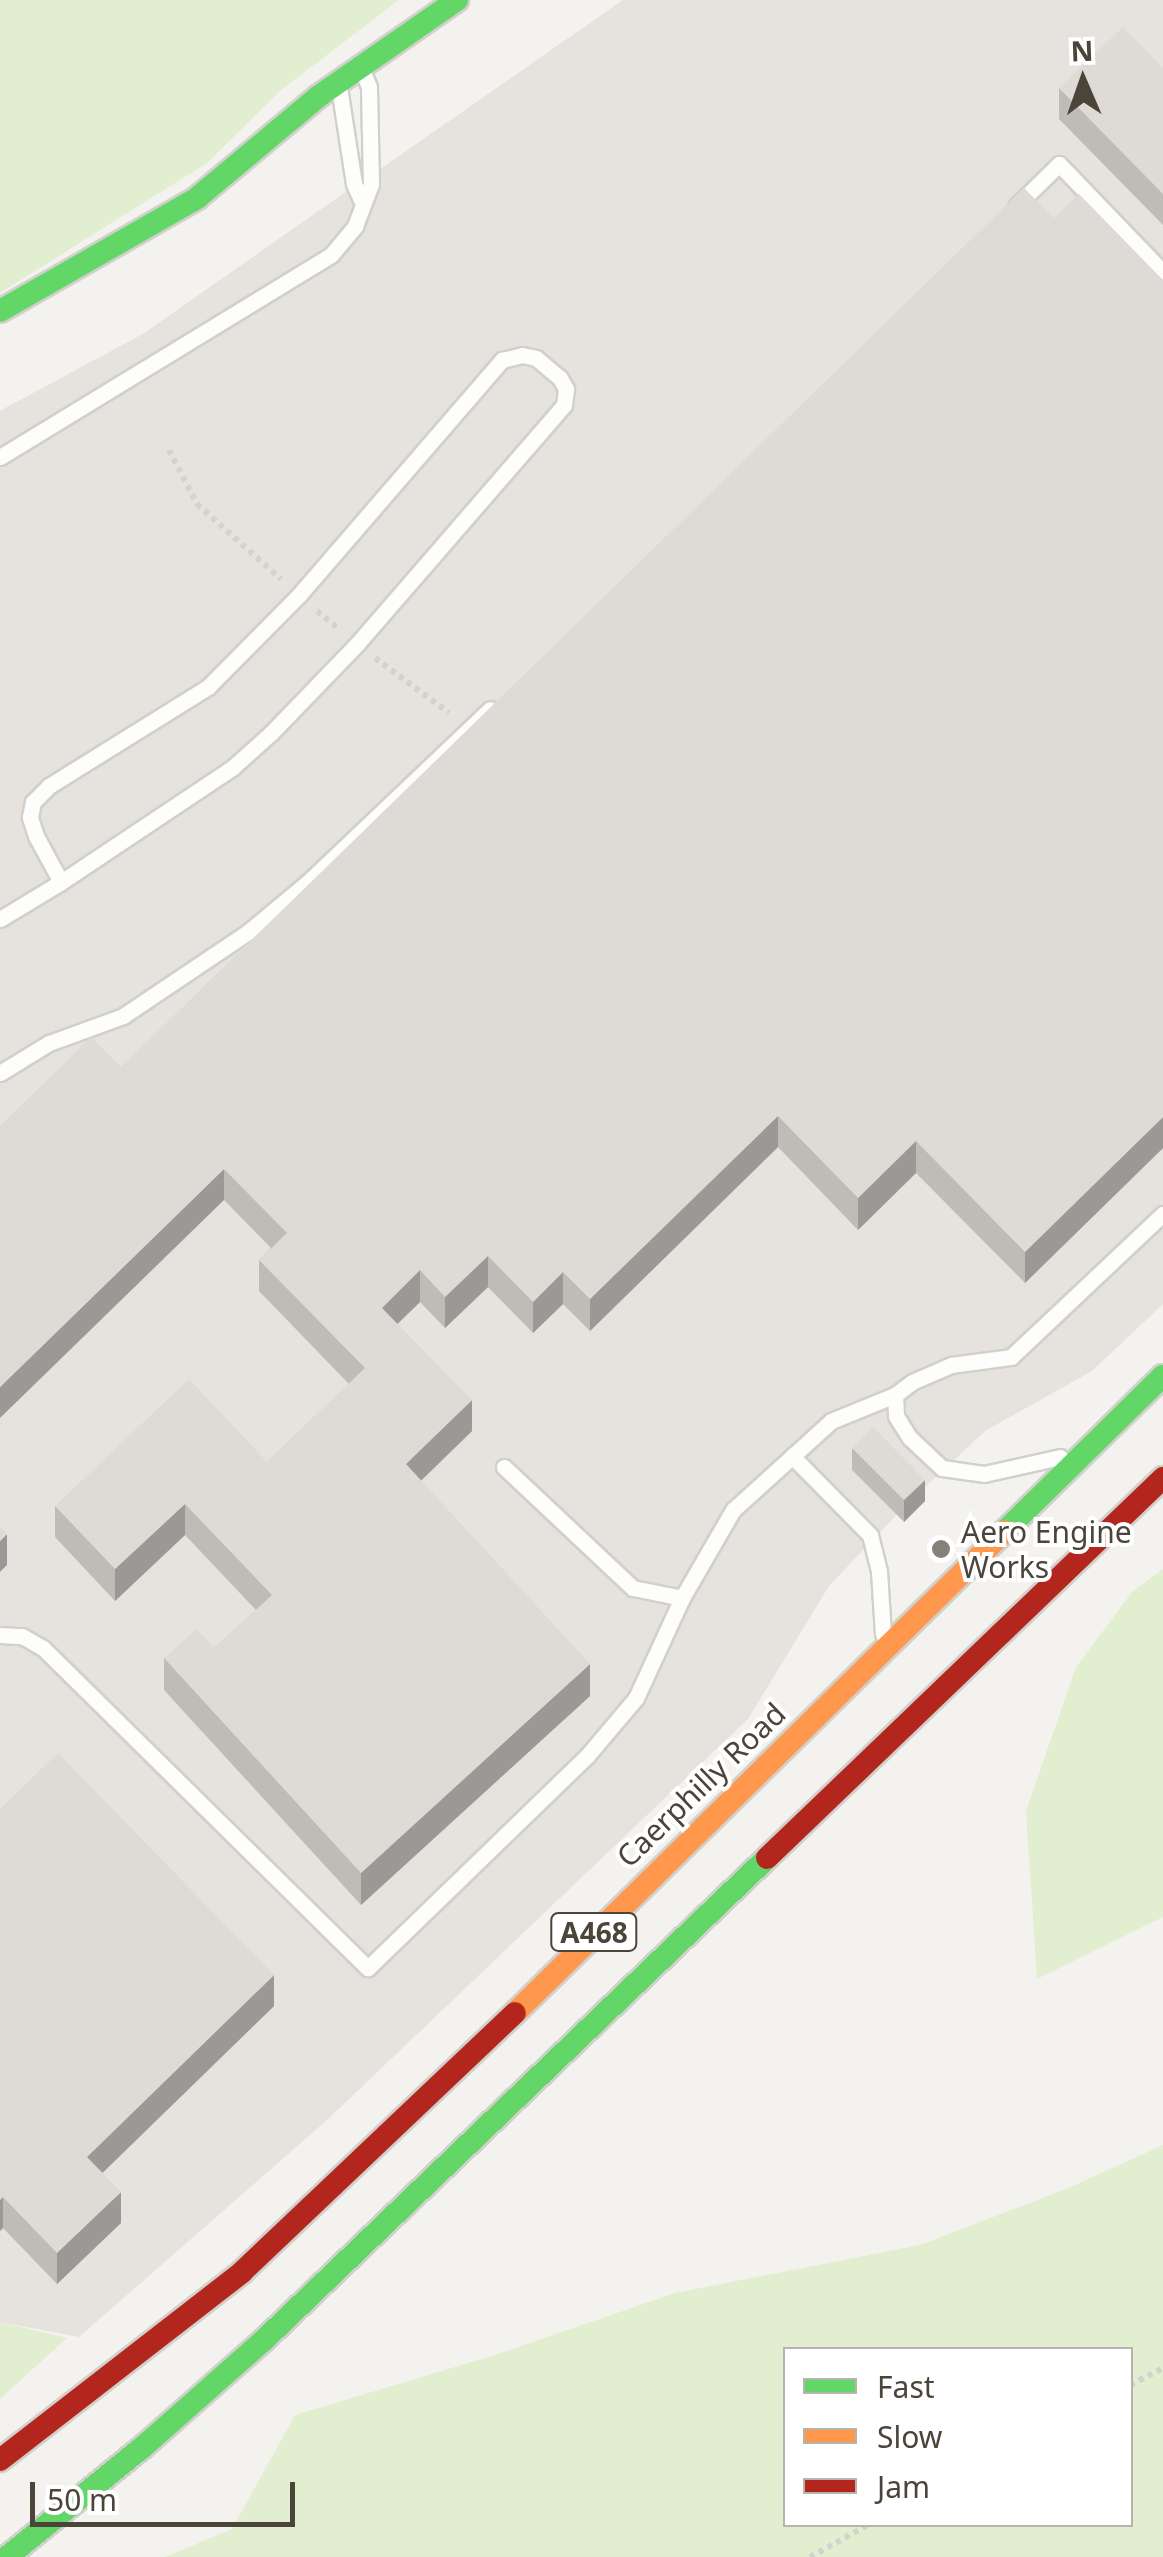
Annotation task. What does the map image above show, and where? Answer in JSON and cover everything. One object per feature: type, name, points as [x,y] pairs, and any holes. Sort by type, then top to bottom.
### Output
[{"type":"main road","points":[[0,311],[197,198],[338,82],[458,0]]},
{"type":"main road","name":"Caerphilly Road","points":[[0,2460],[242,2272],[450,2077],[1163,1376]]},
{"type":"main road","name":"A468","points":[[7,2557],[143,2447],[264,2340],[1163,1478]]},
{"type":"lane","points":[[0,457],[331,255],[355,226],[371,184],[369,87],[360,66]]},
{"type":"lane","points":[[338,82],[354,184],[362,200]]},
{"type":"lane","points":[[1002,219],[1059,164],[1163,272]]},
{"type":"lane","points":[[0,919],[61,882],[232,768],[271,733],[357,644],[564,405],[566,389],[560,378],[536,358],[522,355],[502,360],[299,595],[208,687],[49,786],[33,802],[30,817],[36,836],[61,882]]},
{"type":"lane","points":[[0,1073],[64,1036],[123,1016],[248,932],[308,882],[504,695]]},
{"type":"lane","points":[[0,1635],[22,1636],[43,1648],[368,1968],[587,1756],[636,1698],[682,1598],[733,1510],[831,1420],[896,1395],[912,1382],[952,1365],[1011,1358],[1163,1214]]},
{"type":"lane","points":[[896,1395],[896,1416],[910,1438],[942,1468],[984,1474],[1085,1451]]},
{"type":"lane","points":[[792,1456],[870,1534],[879,1571],[884,1648]]},
{"type":"lane","points":[[504,1468],[633,1588],[682,1598]]},
{"type":"path","points":[[1133,2384],[1163,2368]]},
{"type":"path","points":[[810,2557],[865,2527]]},
{"type":"shaded area","points":[[623,0],[1163,0],[1163,1304],[1092,1371],[985,1431],[904,1507],[829,1586],[748,1719],[327,2120],[79,2337],[0,2322],[0,411],[143,334]]},
{"type":"shaded area","points":[[364,179],[343,406],[0,621],[0,411],[143,334]]},
{"type":"shaded area","points":[[481,332],[522,346],[564,376],[579,399],[526,481],[402,630],[284,759],[0,952],[0,897],[23,880],[0,839],[0,772],[200,647],[350,491]]},
{"type":"green space","points":[[0,0],[399,0],[281,90],[207,163],[0,293]]},
{"type":"green space","points":[[1163,1569],[1163,1917],[1037,1979],[1026,1811],[1076,1667],[1132,1592]]},
{"type":"green space","points":[[1163,2145],[1163,2557],[165,2557],[232,2529],[295,2415],[495,2355],[675,2293],[920,2245],[1066,2189]]},
{"type":"green space","points":[[0,2322],[67,2338],[0,2399]]},
{"type":"building","points":[[1123,27],[1163,68],[1163,194],[1059,88]]},
{"type":"building","points":[[1024,188],[1054,218],[1079,194],[1163,280],[1163,1117],[1025,1252],[916,1141],[858,1198],[778,1116],[590,1299],[563,1272],[533,1302],[488,1256],[445,1297],[420,1270],[382,1308],[472,1400],[406,1464],[590,1664],[361,1873],[164,1658],[197,1629],[214,1648],[272,1595],[185,1504],[115,1569],[55,1506],[189,1379],[267,1462],[365,1368],[259,1260],[287,1233],[224,1169],[0,1387],[0,1126],[91,1037],[121,1067]]},
{"type":"building","points":[[873,1427],[925,1480],[904,1500],[852,1448]]},
{"type":"building","points":[[58,1753],[274,1975],[87,2157],[121,2192],[57,2253],[3,2197],[0,2200],[0,1809]]},
{"type":"traffic: fast","points":[[0,311],[197,198],[319,96],[457,0]]},
{"type":"traffic: fast","points":[[1005,1531],[1163,1376]]},
{"type":"traffic: fast","points":[[7,2557],[143,2447],[264,2340],[767,1858]]},
{"type":"traffic: slow","points":[[515,2013],[1005,1531]]},
{"type":"traffic: jam","points":[[767,1858],[1163,1478]]},
{"type":"traffic: jam","points":[[0,2460],[242,2272],[515,2013]]},
{"type":"place","name":"Aero Engine Works","points":[[941,1549]]}]
